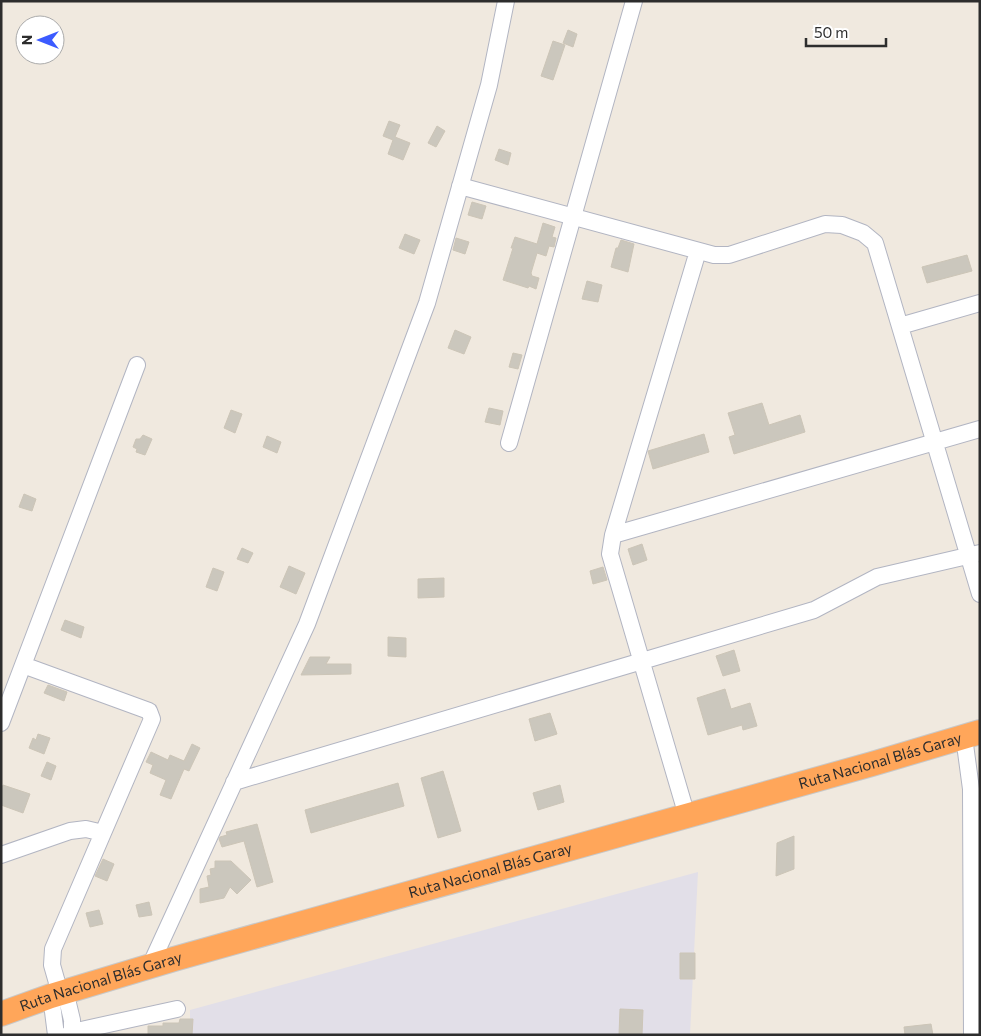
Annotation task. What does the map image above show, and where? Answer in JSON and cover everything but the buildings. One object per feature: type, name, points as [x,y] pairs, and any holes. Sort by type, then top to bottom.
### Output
[{"type":"highway","name":"Ruta Nacional Blás Garay","points":[[1,1014],[59,993],[150,966],[872,764],[972,734]]},
{"type":"street","points":[[150,966],[308,624],[427,303],[489,85],[506,1]]},
{"type":"street","points":[[509,443],[634,1]]},
{"type":"street","points":[[460,186],[714,255],[728,255],[825,224],[842,225],[863,232],[875,243],[934,442],[974,554],[980,594]]},
{"type":"street","points":[[687,816],[610,554],[613,534],[698,251]]},
{"type":"street","points":[[900,326],[980,303]]},
{"type":"street","points":[[1,723],[137,365]]},
{"type":"street","points":[[613,534],[980,428]]},
{"type":"street","points":[[234,782],[814,610],[877,577],[974,554]]},
{"type":"street","points":[[23,666],[149,711],[152,719],[53,948],[52,965],[67,1034],[177,1008]]},
{"type":"street","points":[[972,734],[972,1035]]},
{"type":"street","points":[[1,856],[70,831],[86,829],[103,833]]},
{"type":"shaded area","points":[[698,872],[690,1035],[190,1035],[190,1010]]}]
